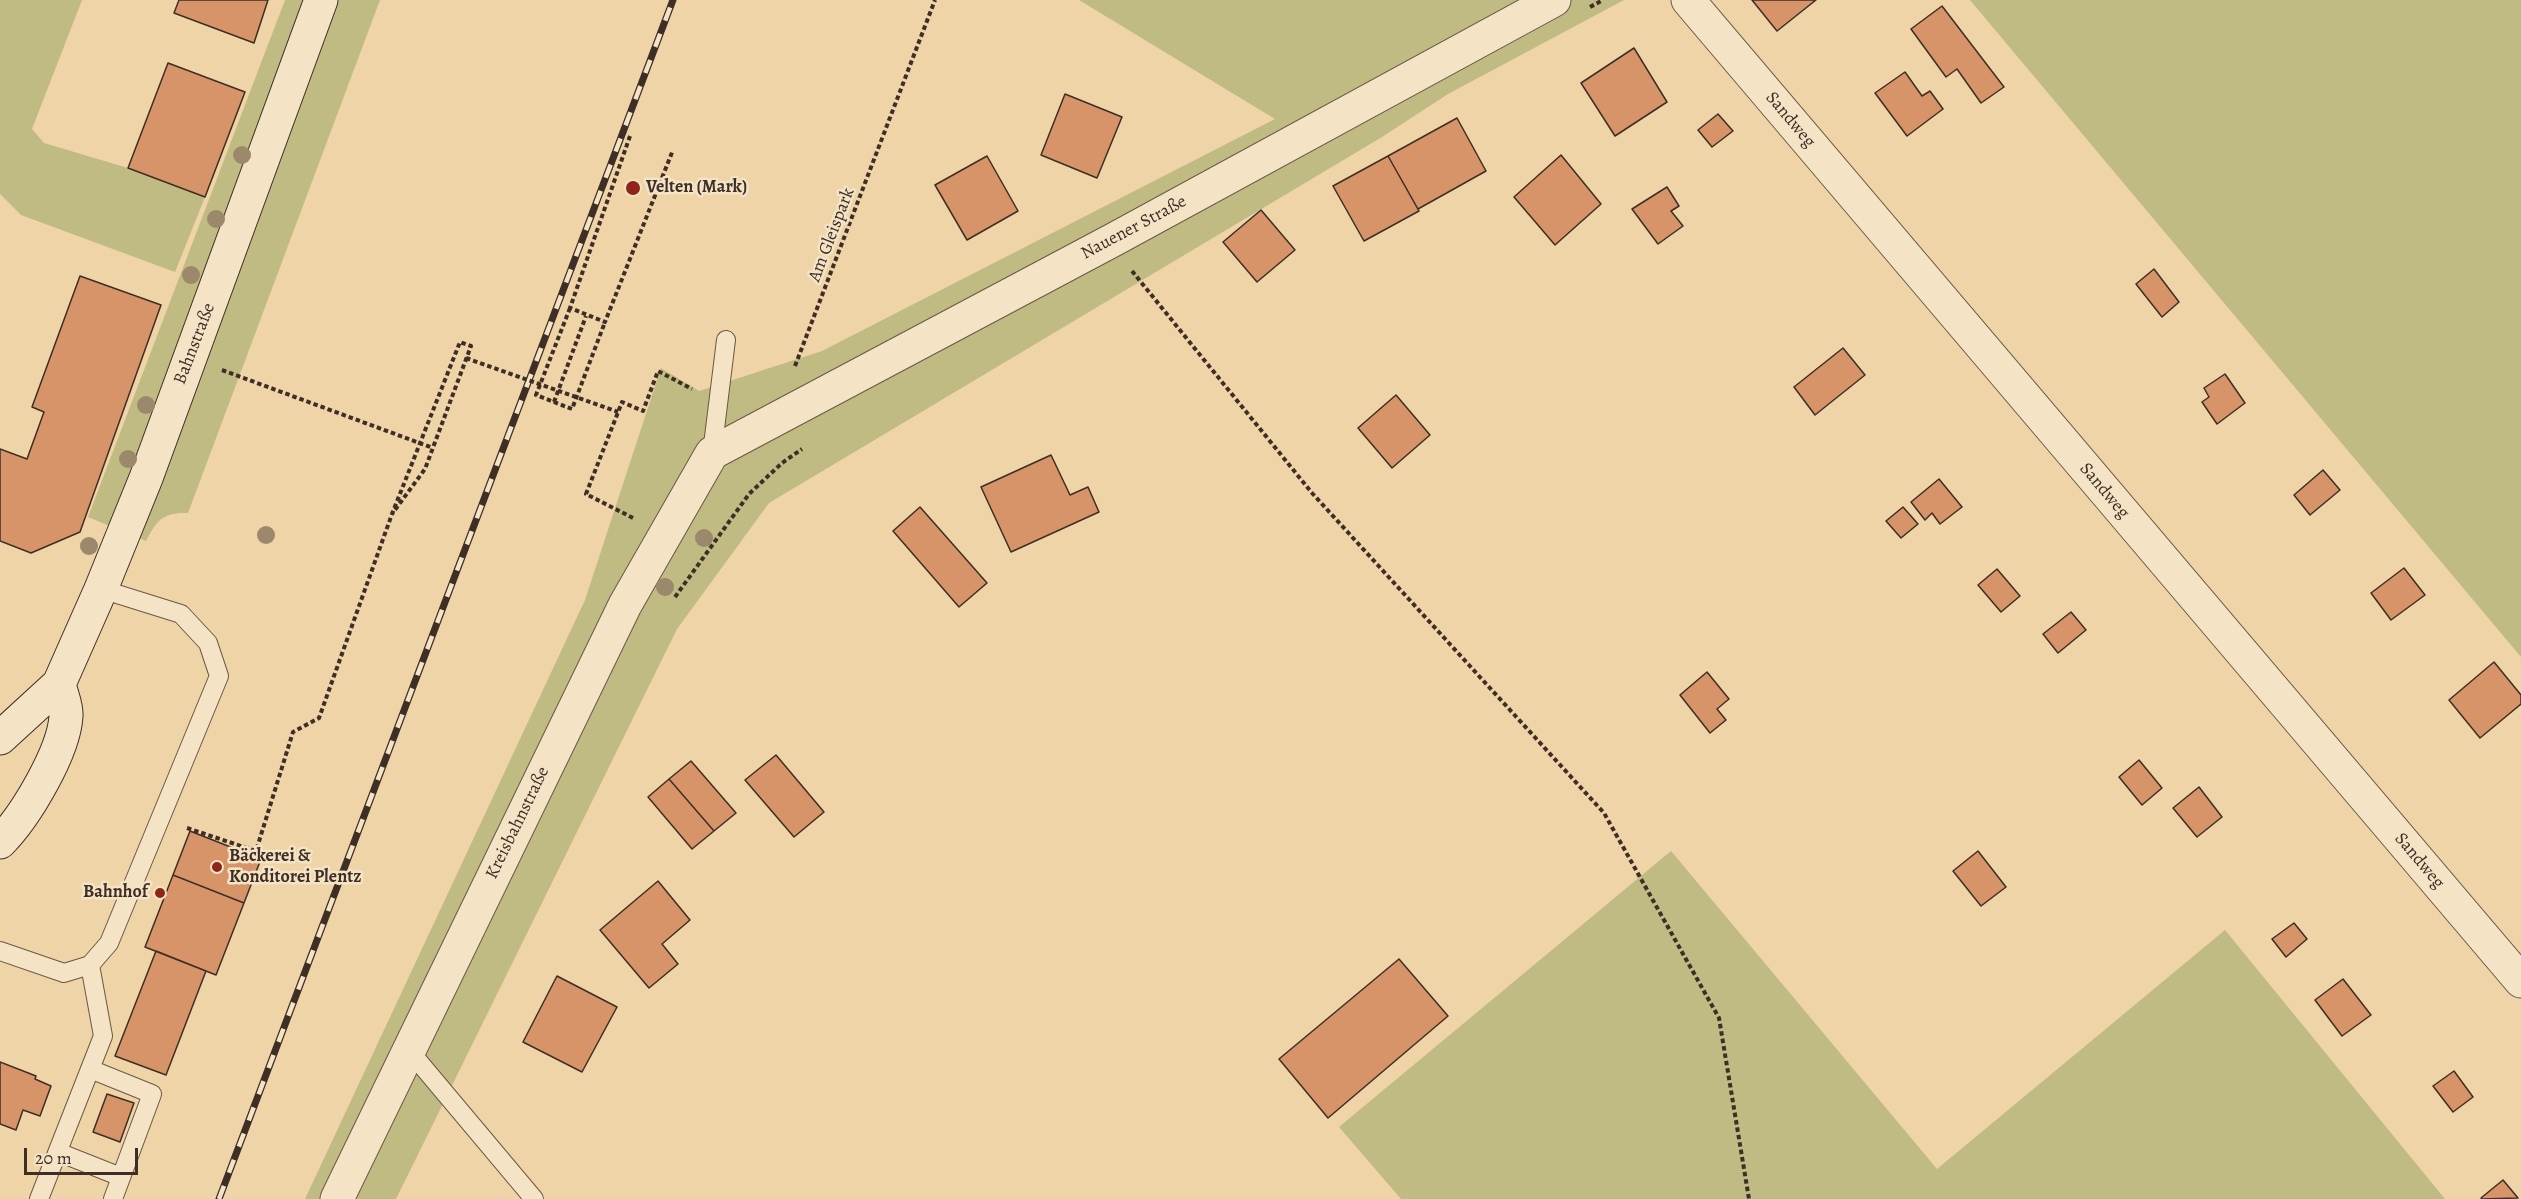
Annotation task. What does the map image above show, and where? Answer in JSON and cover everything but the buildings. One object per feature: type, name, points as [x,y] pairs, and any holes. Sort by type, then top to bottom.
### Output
[{"type":"street","name":"Bahnstraße","points":[[0,738],[59,684],[101,589],[146,478],[321,0]]},
{"type":"street","name":"Sandweg","points":[[1688,0],[2521,981]]},
{"type":"street","name":"Nauener Straße","points":[[712,453],[1113,240],[1568,6]]},
{"type":"street","name":"Kreisbahnstraße","points":[[337,1199],[625,605],[712,453]]},
{"type":"street","points":[[0,842],[15,827],[44,778],[58,747],[66,715],[59,684]]},
{"type":"lane","points":[[712,453],[726,340]]},
{"type":"lane","points":[[0,951],[64,973],[90,965],[109,943],[219,676],[208,643],[181,614],[101,589]]},
{"type":"lane","points":[[39,1199],[103,1036],[90,965]]},
{"type":"lane","points":[[408,1049],[534,1199]]},
{"type":"lane","points":[[90,1069],[152,1094],[112,1199]]},
{"type":"lane","points":[[58,1152],[121,1177]]},
{"type":"path","name":"Am Gleispark","points":[[790,371],[798,363],[935,0]]},
{"type":"path","points":[[1568,6],[1603,0]]},
{"type":"path","points":[[630,136],[570,308],[536,395],[572,409],[673,150]]},
{"type":"path","points":[[1113,240],[1133,273],[1312,493],[1604,813],[1719,1018],[1749,1199]]},
{"type":"path","points":[[1123,278],[1143,267]]},
{"type":"path","points":[[570,308],[605,322]]},
{"type":"path","points":[[554,402],[586,315]]},
{"type":"path","points":[[180,825],[256,851],[293,732],[319,718],[392,514],[460,342],[471,346],[425,469],[392,514]]},
{"type":"path","points":[[190,358],[433,448]]},
{"type":"path","points":[[466,358],[618,412]]},
{"type":"path","points":[[640,522],[586,494],[622,402],[644,411],[658,371],[697,392]]},
{"type":"path","points":[[670,604],[749,494],[782,463],[807,445]]},
{"type":"shaded area","points":[[0,0],[82,0],[32,129],[44,143],[128,168],[205,197],[175,272],[21,215],[0,194]]},
{"type":"shaded area","points":[[285,0],[380,0],[188,513],[172,514],[162,519],[146,541],[88,517]]},
{"type":"shaded area","points":[[1079,0],[1624,0],[1448,94],[1382,137],[769,503],[677,629],[396,1199],[305,1199],[585,600],[661,368],[699,391],[822,351],[1275,119]]},
{"type":"shaded area","points":[[1970,0],[2521,0],[2521,657]]},
{"type":"shaded area","points":[[1671,851],[1937,1169],[2225,930],[2445,1199],[1401,1199],[1339,1127]]},
{"type":"railway","points":[[219,1199],[673,0]]},
{"type":"place","name":"Velten (Mark)","points":[[633,188]]},
{"type":"place","name":"Bäckerei & Konditorei Plentz","points":[[217,867]]},
{"type":"place","name":"Bahnhof","points":[[160,893]]}]
